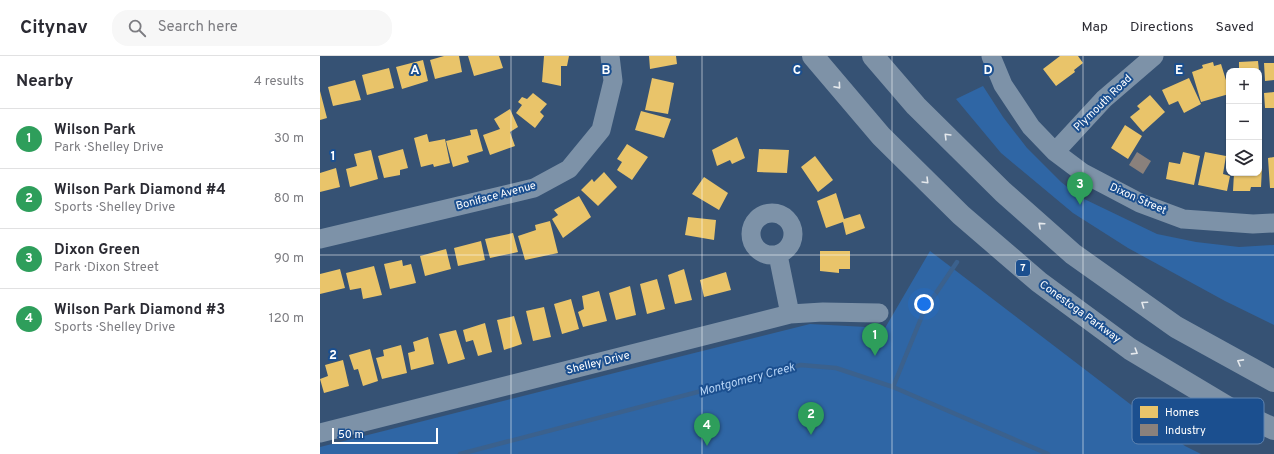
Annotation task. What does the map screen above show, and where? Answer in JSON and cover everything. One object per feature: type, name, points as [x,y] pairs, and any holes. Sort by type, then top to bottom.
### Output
[{"type":"highway","name":"Conestoga Parkway","points":[[813,56],[881,136],[961,215],[1039,282],[1130,349],[1212,398]]},
{"type":"highway","points":[[873,56],[916,106],[1003,192],[1073,254],[1176,327],[1274,381]]},
{"type":"highway","name":"Conestoga Parkway","points":[[1264,424],[1274,429]]},
{"type":"street","name":"Boniface Avenue","points":[[320,239],[534,188],[569,169],[601,130],[613,81],[610,56]]},
{"type":"street","name":"Dixon Street","points":[[991,56],[1003,85],[1031,127],[1054,152],[1083,173],[1140,203],[1183,219],[1253,224],[1274,223]]},
{"type":"street","name":"Plymouth Road","points":[[1054,152],[1104,99],[1154,56]]},
{"type":"street","points":[[778,255],[790,314]]},
{"type":"street","name":"Shelley Drive","points":[[320,433],[790,314],[823,312],[879,313]]},
{"type":"shaded area","points":[[983,86],[1003,117],[1027,148],[1061,182],[1080,197],[1157,234],[1196,242],[1239,247],[1274,245],[1274,325],[1225,301],[1128,248],[1073,213],[1001,153],[956,99]]},
{"type":"shaded area","points":[[930,251],[1132,405],[1132,444],[1182,444],[1201,454],[320,454],[320,447],[810,324],[885,328]]},
{"type":"building: Homes","points":[[444,56],[459,56],[462,72],[435,79],[430,60]]},
{"type":"building: Homes","points":[[468,56],[499,56],[503,68],[474,76]]},
{"type":"building: Homes","points":[[544,56],[569,56],[567,66],[561,66],[561,86],[542,82]]},
{"type":"building: Homes","points":[[649,56],[676,56],[677,64],[650,69]]},
{"type":"building: Homes","points":[[1060,56],[1078,56],[1083,63],[1074,70],[1075,72],[1056,86],[1043,69]]},
{"type":"building: Homes","points":[[423,60],[428,81],[402,89],[396,67]]},
{"type":"building: Homes","points":[[1258,61],[1259,68],[1239,68],[1239,62]]},
{"type":"building: Homes","points":[[1213,62],[1214,66],[1221,64],[1226,80],[1226,95],[1201,102],[1192,72],[1203,68],[1202,65]]},
{"type":"building: Homes","points":[[1264,63],[1274,63],[1274,80],[1265,81]]},
{"type":"building: Homes","points":[[389,68],[394,88],[367,95],[362,75]]},
{"type":"building: Homes","points":[[652,78],[674,83],[668,114],[645,110]]},
{"type":"building: Homes","points":[[1189,78],[1201,104],[1184,113],[1178,101],[1169,105],[1162,90]]},
{"type":"building: Homes","points":[[355,80],[361,100],[333,106],[328,87]]},
{"type":"building: Homes","points":[[320,91],[327,118],[320,120]]},
{"type":"building: Homes","points":[[1274,92],[1274,108],[1265,108],[1264,93]]},
{"type":"building: Homes","points":[[533,93],[547,104],[540,112],[544,116],[535,128],[516,113],[522,105],[518,102],[522,97],[527,99]]},
{"type":"building: Homes","points":[[1150,95],[1165,112],[1143,132],[1130,117],[1140,109],[1137,106]]},
{"type":"building: Homes","points":[[510,109],[518,127],[510,132],[515,146],[490,155],[483,135],[500,129],[494,119]]},
{"type":"building: Homes","points":[[641,111],[671,119],[664,138],[635,130]]},
{"type":"building: Homes","points":[[1125,125],[1142,136],[1128,159],[1111,148]]},
{"type":"building: Homes","points":[[477,129],[483,151],[467,156],[469,162],[453,167],[446,141],[471,135],[470,130]]},
{"type":"building: Homes","points":[[427,134],[429,142],[445,139],[450,163],[434,167],[433,164],[421,167],[414,138]]},
{"type":"building: Homes","points":[[737,137],[745,158],[732,164],[730,160],[717,166],[712,150]]},
{"type":"building: Homes","points":[[627,144],[648,157],[632,180],[617,170],[622,162],[617,159]]},
{"type":"building: Homes","points":[[403,149],[408,168],[400,170],[400,175],[384,178],[378,156]]},
{"type":"building: Homes","points":[[759,149],[789,150],[787,173],[757,172]]},
{"type":"building: Homes","points":[[371,150],[378,179],[350,187],[346,169],[357,166],[354,154]]},
{"type":"building: Homes","points":[[1183,152],[1200,156],[1194,185],[1166,179],[1169,162],[1180,164]]},
{"type":"building: Homes","points":[[1205,152],[1226,156],[1223,174],[1230,176],[1227,191],[1198,185]]},
{"type":"building: Homes","points":[[815,156],[833,180],[818,192],[801,167]]},
{"type":"building: Homes","points":[[1274,157],[1274,188],[1270,188],[1268,158]]},
{"type":"building: Homes","points":[[336,168],[340,187],[320,192],[320,173]]},
{"type":"building: Homes","points":[[604,172],[617,187],[598,206],[581,190],[592,179],[594,182]]},
{"type":"building: Homes","points":[[1234,176],[1262,176],[1261,187],[1251,187],[1250,191],[1233,191]]},
{"type":"building: Homes","points":[[704,177],[728,193],[719,210],[692,194]]},
{"type":"building: Homes","points":[[836,193],[844,219],[860,214],[865,228],[846,235],[843,222],[826,228],[817,201]]},
{"type":"building: Homes","points":[[579,196],[591,217],[563,238],[552,219],[558,215],[554,210]]},
{"type":"building: Homes","points":[[688,217],[716,220],[714,240],[685,235]]},
{"type":"building: Homes","points":[[550,221],[558,253],[525,260],[518,236],[536,230],[535,225]]},
{"type":"building: Homes","points":[[513,233],[518,252],[490,258],[485,239]]},
{"type":"building: Homes","points":[[481,241],[485,260],[458,266],[454,248]]},
{"type":"building: Homes","points":[[446,249],[451,269],[425,276],[420,256]]},
{"type":"building: Homes","points":[[820,251],[850,251],[850,269],[839,269],[839,273],[820,271]]},
{"type":"building: Homes","points":[[402,260],[403,266],[411,264],[416,283],[390,289],[384,264]]},
{"type":"building: Homes","points":[[374,266],[382,295],[363,299],[361,288],[350,290],[346,273]]},
{"type":"building: Homes","points":[[340,269],[345,288],[320,294],[320,274]]},
{"type":"building: Homes","points":[[684,269],[692,300],[675,304],[668,275]]},
{"type":"building: Homes","points":[[726,272],[731,290],[704,297],[700,280]]},
{"type":"building: Homes","points":[[657,279],[665,309],[647,314],[640,284]]},
{"type":"building: Homes","points":[[630,286],[636,315],[616,320],[609,293]]},
{"type":"building: Homes","points":[[599,291],[607,321],[583,327],[578,312],[584,309],[582,296]]},
{"type":"building: Homes","points":[[571,299],[579,329],[562,334],[554,304]]},
{"type":"building: Homes","points":[[544,307],[551,337],[533,341],[526,311]]},
{"type":"building: Homes","points":[[514,316],[522,344],[504,350],[497,320]]},
{"type":"building: Homes","points":[[485,323],[492,352],[478,356],[473,340],[466,342],[463,330]]},
{"type":"building: Homes","points":[[456,330],[465,359],[448,364],[439,334]]},
{"type":"building: Homes","points":[[428,337],[434,364],[411,370],[408,353],[415,351],[413,342]]},
{"type":"building: Homes","points":[[401,345],[407,373],[382,379],[376,358],[384,356],[383,350]]},
{"type":"building: Homes","points":[[370,349],[378,381],[363,386],[358,369],[354,370],[349,355]]},
{"type":"building: Homes","points":[[343,360],[349,386],[324,393],[320,379],[328,376],[325,365]]},
{"type":"building: Industry","points":[[1137,152],[1151,161],[1143,174],[1129,165]]},
{"type":"waterway","points":[[893,387],[924,311],[957,262]]},
{"type":"waterway","name":"Montgomery Creek","points":[[460,454],[801,365],[836,368],[893,387],[1048,454]]},
{"type":"place","name":"Dixon Green","points":[[1080,205]]},
{"type":"place","name":"Wilson Park","points":[[875,356]]},
{"type":"place","name":"Wilson Park Diamond #4","points":[[811,435]]},
{"type":"place","name":"Wilson Park Diamond #3","points":[[707,446]]}]
